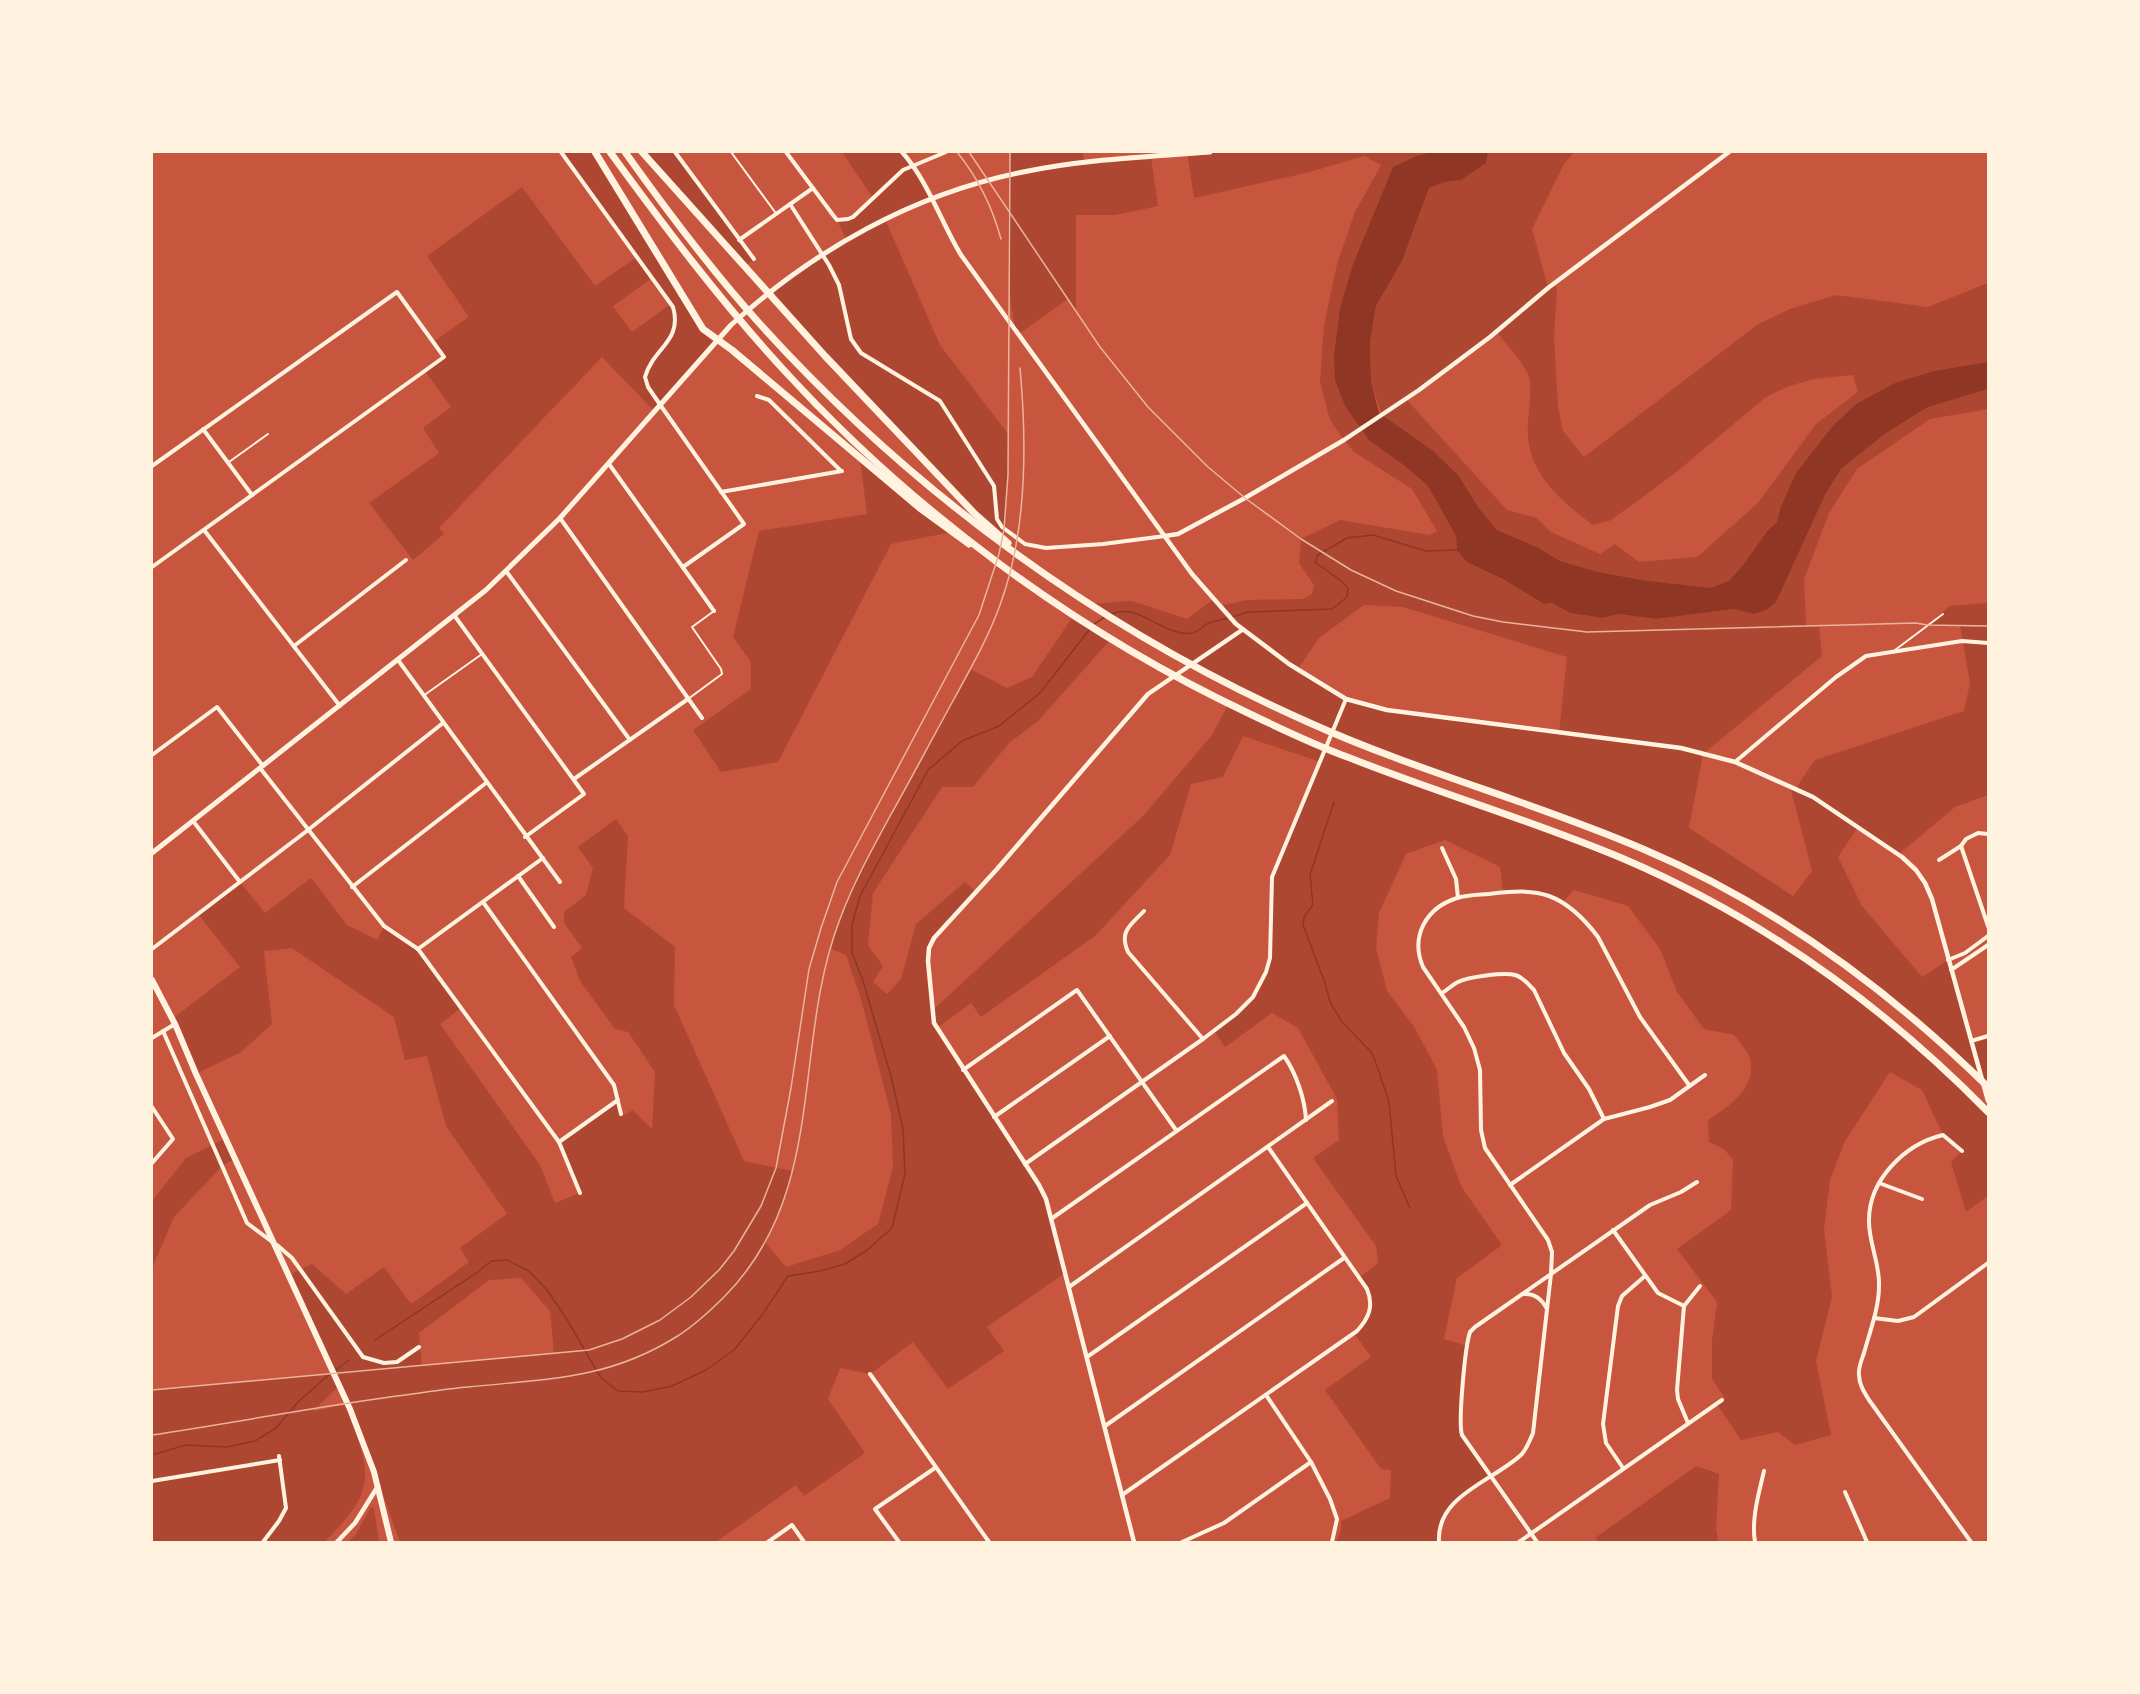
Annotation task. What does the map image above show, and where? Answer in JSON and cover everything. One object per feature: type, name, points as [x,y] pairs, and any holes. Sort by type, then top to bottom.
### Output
[{"type":"highway","points":[[595,152],[703,329],[732,350],[964,541],[993,558],[1095,629],[1194,686],[1345,757],[1624,859],[1738,915],[1814,963],[1871,1005],[1923,1048],[1988,1112]]},
{"type":"highway","points":[[610,152],[724,301],[781,367],[923,506]]},
{"type":"highway","points":[[625,152],[682,230],[760,324],[844,410],[940,497],[1039,570],[1141,636],[1210,675],[1312,724],[1589,827],[1672,862],[1741,897],[1815,942],[1866,979],[1926,1028],[1989,1087]]},
{"type":"highway","points":[[642,152],[766,294],[947,485],[974,513],[1039,570]]},
{"type":"main road","points":[[152,853],[486,590],[560,518],[731,325],[766,294],[822,254],[892,215],[928,200],[993,179],[1070,164],[1210,152]]},
{"type":"main road","points":[[152,980],[175,1024],[347,1403],[374,1472],[391,1542]]},
{"type":"street","points":[[561,152],[674,307],[677,319],[676,328],[647,370],[645,377],[648,387],[744,524],[682,567]]},
{"type":"street","points":[[675,152],[754,259]]},
{"type":"street","points":[[786,152],[837,220],[848,219],[912,164],[946,152]]},
{"type":"street","points":[[903,152],[912,164],[961,255],[1191,574],[1242,630],[1289,664],[1346,699],[1387,710],[1681,748],[1735,762],[1814,797],[1902,857],[1925,883],[1932,900],[1989,1101]]},
{"type":"street","points":[[790,204],[839,285],[851,339],[861,353],[869,359],[940,401],[994,486],[998,510],[997,519],[1002,527],[1024,544],[1034,547],[1103,544],[1178,534],[1344,440],[1480,345],[1548,288],[1729,152]]},
{"type":"street","points":[[739,240],[813,188]]},
{"type":"street","points":[[152,466],[397,292],[444,357],[152,567]]},
{"type":"street","points":[[721,492],[842,471],[769,400],[757,396]]},
{"type":"street","points":[[203,429],[252,495]]},
{"type":"street","points":[[609,464],[714,611]]},
{"type":"street","points":[[560,518],[702,718]]},
{"type":"street","points":[[204,530],[340,706]]},
{"type":"street","points":[[294,646],[406,560]]},
{"type":"street","points":[[506,571],[630,741]]},
{"type":"street","points":[[454,615],[584,794],[525,837]]},
{"type":"street","points":[[1134,1542],[1088,1357],[1051,1219],[1040,1187],[934,1023],[928,961],[929,948],[934,938],[1148,693],[1242,630]]},
{"type":"street","points":[[1735,762],[1836,677],[1866,656],[1962,641],[1989,643]]},
{"type":"street","points":[[398,660],[560,882]]},
{"type":"street","points":[[574,780],[688,699]]},
{"type":"street","points":[[1025,1164],[1203,1039],[1236,1014],[1253,997],[1266,972],[1270,958],[1272,877],[1316,776],[1346,699]]},
{"type":"street","points":[[152,755],[217,707],[384,926],[418,949],[559,1142],[580,1193]]},
{"type":"street","points":[[152,949],[309,830],[443,723]]},
{"type":"street","points":[[352,887],[486,783]]},
{"type":"street","points":[[193,821],[240,882]]},
{"type":"street","points":[[1939,860],[1961,846],[1966,839],[1978,833],[1989,834]]},
{"type":"street","points":[[1961,846],[1989,926]]},
{"type":"street","points":[[1442,848],[1456,879],[1458,898]]},
{"type":"street","points":[[418,949],[543,858]]},
{"type":"street","points":[[518,876],[554,927]]},
{"type":"street","points":[[1439,1542],[1443,1519],[1451,1505],[1523,1453],[1533,1433],[1548,1310],[1552,1252],[1548,1240],[1489,1157],[1483,1141],[1480,1070],[1474,1048],[1464,1027],[1419,958],[1419,934],[1424,922],[1431,912],[1442,904],[1458,898],[1511,891],[1549,896],[1577,914],[1598,937],[1640,1017],[1689,1085]]},
{"type":"street","points":[[483,902],[614,1085],[621,1114]]},
{"type":"street","points":[[1144,911],[1126,929],[1123,940],[1128,952],[1203,1039]]},
{"type":"street","points":[[1948,960],[1957,958],[1989,936]]},
{"type":"street","points":[[1951,970],[1989,945]]},
{"type":"street","points":[[1442,993],[1458,982],[1495,976],[1517,976],[1526,982],[1534,990],[1564,1053],[1589,1089],[1604,1119]]},
{"type":"street","points":[[963,1070],[1077,990],[1176,1130]]},
{"type":"street","points":[[152,1038],[175,1024]]},
{"type":"street","points":[[163,1031],[247,1223],[292,1258],[363,1357],[384,1363],[397,1362],[419,1347]]},
{"type":"street","points":[[994,1117],[1110,1036]]},
{"type":"street","points":[[1972,1044],[1989,1036]]},
{"type":"street","points":[[1051,1219],[1284,1056],[1293,1072],[1306,1120]]},
{"type":"street","points":[[1510,1185],[1604,1119],[1670,1100],[1705,1075]]},
{"type":"street","points":[[559,1142],[618,1100]]},
{"type":"street","points":[[1069,1287],[1332,1101]]},
{"type":"street","points":[[152,1107],[173,1139],[152,1163]]},
{"type":"street","points":[[1962,1151],[1944,1136],[1928,1139],[1892,1164],[1879,1183],[1872,1201],[1868,1222],[1879,1285],[1874,1318],[1858,1374],[1862,1389],[1971,1542]]},
{"type":"street","points":[[1122,1495],[1357,1331],[1371,1311],[1367,1289],[1268,1147]]},
{"type":"street","points":[[1537,1542],[1466,1443],[1460,1429],[1470,1332],[1475,1326],[1650,1205],[1681,1192],[1697,1182]]},
{"type":"street","points":[[1879,1183],[1922,1199]]},
{"type":"street","points":[[1088,1357],[1306,1203]]},
{"type":"street","points":[[1613,1230],[1658,1293],[1684,1306]]},
{"type":"street","points":[[1105,1426],[1344,1258]]},
{"type":"street","points":[[1874,1318],[1898,1322],[1914,1317],[1989,1263]]},
{"type":"street","points":[[1623,1468],[1606,1443],[1604,1433],[1609,1371],[1618,1306],[1622,1296],[1645,1276]]},
{"type":"street","points":[[1688,1423],[1678,1399],[1677,1390],[1684,1306],[1700,1286]]},
{"type":"street","points":[[1522,1294],[1535,1295],[1544,1302],[1548,1310]]},
{"type":"street","points":[[870,1374],[989,1542]]},
{"type":"street","points":[[1266,1395],[1311,1462],[1330,1499],[1337,1519],[1332,1542]]},
{"type":"street","points":[[1519,1542],[1722,1400]]},
{"type":"street","points":[[152,1481],[280,1458],[286,1508],[263,1542]]},
{"type":"street","points":[[1182,1542],[1224,1523],[1311,1462]]},
{"type":"street","points":[[899,1542],[875,1509],[935,1468]]},
{"type":"street","points":[[1755,1542],[1757,1501],[1764,1471]]},
{"type":"street","points":[[337,1542],[355,1523],[378,1486]]},
{"type":"street","points":[[1845,1492],[1867,1542]]},
{"type":"street","points":[[768,1542],[792,1525],[804,1542]]},
{"type":"lane","points":[[731,152],[777,213]]},
{"type":"lane","points":[[227,462],[268,434]]},
{"type":"lane","points":[[688,699],[722,674],[721,669],[692,627],[714,611]]},
{"type":"lane","points":[[1892,652],[1943,614]]},
{"type":"lane","points":[[423,696],[483,654]]},
{"type":"shaded area","points":[[561,152],[595,152],[703,329],[716,340],[655,412],[602,357],[439,528],[444,534],[413,560],[369,503],[439,453],[423,428],[451,407],[425,371],[444,357],[433,342],[469,317],[427,256],[522,187],[595,286],[637,257]],"holes":[[[652,278],[671,304],[632,332],[613,306]]]},
{"type":"shaded area","points":[[644,152],[675,152],[754,259],[745,267],[709,221]]},
{"type":"shaded area","points":[[842,152],[902,152],[931,200],[885,219],[940,345],[1008,434],[1004,539],[974,513],[769,291],[846,239],[837,220],[848,219],[873,198]]},
{"type":"shaded area","points":[[1010,152],[1083,152],[1084,162],[1151,157],[1158,206],[1115,215],[1076,215],[1076,311],[1068,299],[1019,334],[1014,321],[1009,275]]},
{"type":"shaded area","points":[[1187,152],[1432,152],[1416,156],[1393,167],[1353,264],[1340,308],[1334,354],[1405,466],[1428,486],[1456,536],[1457,550],[1544,604],[1552,603],[1570,613],[1603,618],[1618,614],[1656,619],[1734,609],[1754,614],[1776,602],[1825,495],[1841,469],[1886,433],[1928,407],[1988,389],[1988,409],[1930,419],[1857,469],[1829,513],[1804,579],[1806,626],[1819,626],[1822,656],[1703,754],[1689,828],[1793,896],[1812,871],[1790,786],[1796,788],[1815,760],[1964,711],[1970,683],[1960,625],[1927,625],[1950,606],[1988,603],[1988,795],[1955,807],[1899,854],[1858,827],[1838,857],[1862,906],[1922,977],[1948,960],[1971,1040],[1988,1036],[1988,1087],[1953,1052],[1815,942],[1672,862],[1352,740],[1251,696],[1090,604],[1132,601],[1187,619],[1214,599],[1220,606],[1247,600],[1303,599],[1312,594],[1314,585],[1299,563],[1301,539],[1340,520],[1429,535],[1437,531],[1412,489],[1354,452],[1344,440],[1330,420],[1320,382],[1324,325],[1337,264],[1355,212],[1381,165],[1364,156],[1310,172],[1194,198]],"holes":[[[1364,605],[1403,607],[1567,657],[1559,733],[1387,710],[1346,699],[1298,669],[1319,638]]]},
{"type":"shaded area","points":[[1432,152],[1488,152],[1486,163],[1461,180],[1445,182],[1429,188],[1402,261],[1376,306],[1370,342],[1371,381],[1379,413],[1432,450],[1459,476],[1478,507],[1497,530],[1539,548],[1560,561],[1598,572],[1648,581],[1711,588],[1729,581],[1768,530],[1777,522],[1780,509],[1796,473],[1832,427],[1856,404],[1895,383],[1934,371],[1988,362],[1988,389],[1928,407],[1886,433],[1841,469],[1825,495],[1776,602],[1766,610],[1754,614],[1734,609],[1656,619],[1618,614],[1603,618],[1570,613],[1552,603],[1544,604],[1503,579],[1467,562],[1457,550],[1456,536],[1428,486],[1369,440],[1345,406],[1335,380],[1334,354],[1340,308],[1353,264],[1393,167],[1416,156]]},
{"type":"shaded area","points":[[1488,152],[1574,152],[1564,164],[1532,229],[1548,287],[1553,284],[1557,288],[1554,338],[1558,406],[1563,431],[1584,457],[1757,325],[1790,309],[1836,295],[1928,307],[1988,283],[1988,365],[1947,374],[1930,373],[1895,383],[1780,509],[1777,522],[1768,530],[1729,581],[1711,589],[1598,572],[1560,561],[1539,548],[1497,530],[1478,507],[1459,476],[1432,450],[1382,416],[1371,381],[1370,342],[1376,306],[1402,261],[1429,188],[1445,182],[1461,180],[1486,163]],"holes":[[[1497,332],[1519,359],[1529,377],[1528,439],[1538,469],[1556,494],[1593,525],[1609,521],[1635,503],[1680,469],[1766,397],[1789,386],[1814,379],[1853,375],[1858,392],[1816,424],[1758,503],[1697,557],[1639,562],[1615,544],[1600,554],[1551,532],[1537,518],[1507,510],[1406,399]]]},
{"type":"shaded area","points":[[860,459],[952,532],[891,544],[778,762],[721,772],[693,730],[751,689],[751,662],[733,637],[759,531],[867,514]]},
{"type":"shaded area","points":[[1074,615],[1111,639],[1038,721],[1009,743],[973,787],[942,787],[873,893],[868,945],[883,966],[873,982],[887,994],[901,979],[916,924],[965,882],[976,892],[934,938],[929,948],[933,1010],[1144,815],[1212,735],[1229,703],[1304,739],[1576,840],[1690,890],[1848,987],[1988,1113],[1988,1196],[1966,1212],[1951,1162],[1962,1151],[1943,1135],[1922,1090],[1890,1072],[1845,1141],[1830,1180],[1824,1229],[1832,1297],[1816,1361],[1831,1435],[1795,1445],[1778,1432],[1741,1440],[1717,1404],[1725,1398],[1712,1379],[1712,1341],[1717,1302],[1677,1249],[1731,1210],[1733,1160],[1724,1149],[1709,1142],[1708,1120],[1740,1095],[1745,1087],[1751,1069],[1750,1059],[1745,1050],[1734,1035],[1704,1029],[1677,992],[1660,949],[1628,906],[1574,890],[1562,903],[1533,894],[1503,892],[1500,867],[1445,840],[1406,854],[1379,913],[1376,948],[1387,991],[1415,1028],[1437,1070],[1443,1136],[1461,1186],[1502,1245],[1457,1278],[1444,1339],[1467,1346],[1460,1429],[1490,1477],[1451,1505],[1443,1519],[1439,1542],[1336,1542],[1341,1530],[1341,1521],[1390,1498],[1391,1470],[1381,1469],[1325,1390],[1371,1357],[1354,1333],[1366,1321],[1370,1297],[1359,1278],[1378,1263],[1376,1246],[1313,1158],[1339,1140],[1337,1099],[1298,1028],[1272,1013],[1225,1047],[1214,1031],[1253,997],[1270,958],[1272,877],[1321,762],[1243,736],[1223,777],[1191,784],[1170,855],[1095,936],[981,1017],[971,1003],[937,1028],[1040,1187],[1065,1273],[987,1327],[1004,1351],[948,1389],[913,1342],[870,1374],[840,1368],[828,1399],[865,1453],[804,1496],[796,1485],[716,1542],[400,1542],[370,1459],[339,1386],[313,1411],[345,1405],[361,1447],[365,1479],[354,1508],[324,1542],[152,1542],[152,1390],[314,1376],[332,1372],[289,1275],[312,1264],[346,1294],[384,1267],[411,1304],[469,1262],[460,1248],[507,1214],[446,1126],[427,1056],[405,1060],[394,1017],[292,948],[264,951],[272,1024],[241,1052],[196,1074],[172,1019],[240,967],[198,914],[240,882],[265,913],[311,878],[347,925],[377,940],[384,926],[418,949],[461,1008],[440,1024],[540,1165],[555,1203],[580,1193],[559,1142],[618,1100],[622,1116],[633,1110],[652,1129],[655,1072],[628,1032],[615,1029],[580,981],[571,957],[582,948],[564,923],[564,912],[586,895],[593,868],[578,847],[616,819],[628,836],[624,908],[675,947],[674,1005],[744,1161],[792,1171],[789,1188],[766,1243],[786,1267],[840,1250],[878,1224],[893,1167],[891,1114],[861,999],[846,955],[831,949],[855,881],[970,669],[1007,688],[1032,677]],"holes":[[[521,1278],[550,1311],[554,1354],[422,1366],[419,1333],[489,1280]]]},
{"type":"shaded area","points":[[226,1138],[236,1159],[223,1165],[174,1217],[152,1268],[152,1201],[186,1158]]},
{"type":"shaded area","points":[[1696,1466],[1719,1474],[1716,1527],[1718,1542],[1599,1542],[1595,1538]]},
{"type":"shaded area","points":[[371,1507],[374,1509],[379,1542],[348,1542],[356,1534]]},
{"type":"waterway","points":[[1232,617],[1248,612],[1332,609],[1347,597],[1348,588],[1315,562],[1318,555],[1347,538],[1373,535],[1426,551],[1458,550]]},
{"type":"waterway","points":[[1112,614],[1132,613],[1182,633],[1193,633],[1209,623],[1228,618]]},
{"type":"waterway","points":[[1094,624],[1105,617]]},
{"type":"waterway","points":[[375,1340],[491,1261],[507,1260],[529,1271],[547,1290],[601,1378],[618,1391],[643,1392],[672,1386],[706,1370],[734,1350],[762,1315],[788,1276],[845,1264],[866,1251],[892,1228],[905,1174],[903,1129],[891,1076],[862,978],[852,953],[852,925],[860,896],[928,770],[962,741],[999,726],[1040,693],[1089,630]]},
{"type":"waterway","points":[[1334,802],[1310,875],[1313,905],[1304,917],[1303,925],[1330,1002],[1342,1022],[1372,1053],[1389,1102],[1396,1176],[1410,1208]]},
{"type":"waterway","points":[[336,1370],[349,1360]]},
{"type":"waterway","points":[[152,1455],[186,1445],[227,1447],[255,1441],[276,1428],[299,1401],[332,1372]]},
{"type":"railway","points":[[957,152],[984,193],[1001,239]]},
{"type":"railway","points":[[969,152],[1100,347],[1148,407],[1208,467],[1245,498],[1301,539],[1351,570],[1396,591],[1473,616],[1587,632],[1916,623],[1988,626]]},
{"type":"railway","points":[[152,1390],[589,1350],[622,1339],[660,1320],[691,1297],[719,1270],[734,1251],[761,1206],[776,1168],[809,969],[837,882],[979,615],[999,554],[1004,529],[1008,475],[1010,152]]},
{"type":"railway","points":[[152,1435],[366,1400],[550,1379],[600,1370],[625,1362],[676,1337],[702,1318],[725,1296],[758,1255],[780,1210],[794,1164],[825,967],[845,906],[856,880],[979,653],[1000,605],[1009,577],[1016,548],[1023,488],[1024,427],[1020,368]]}]
